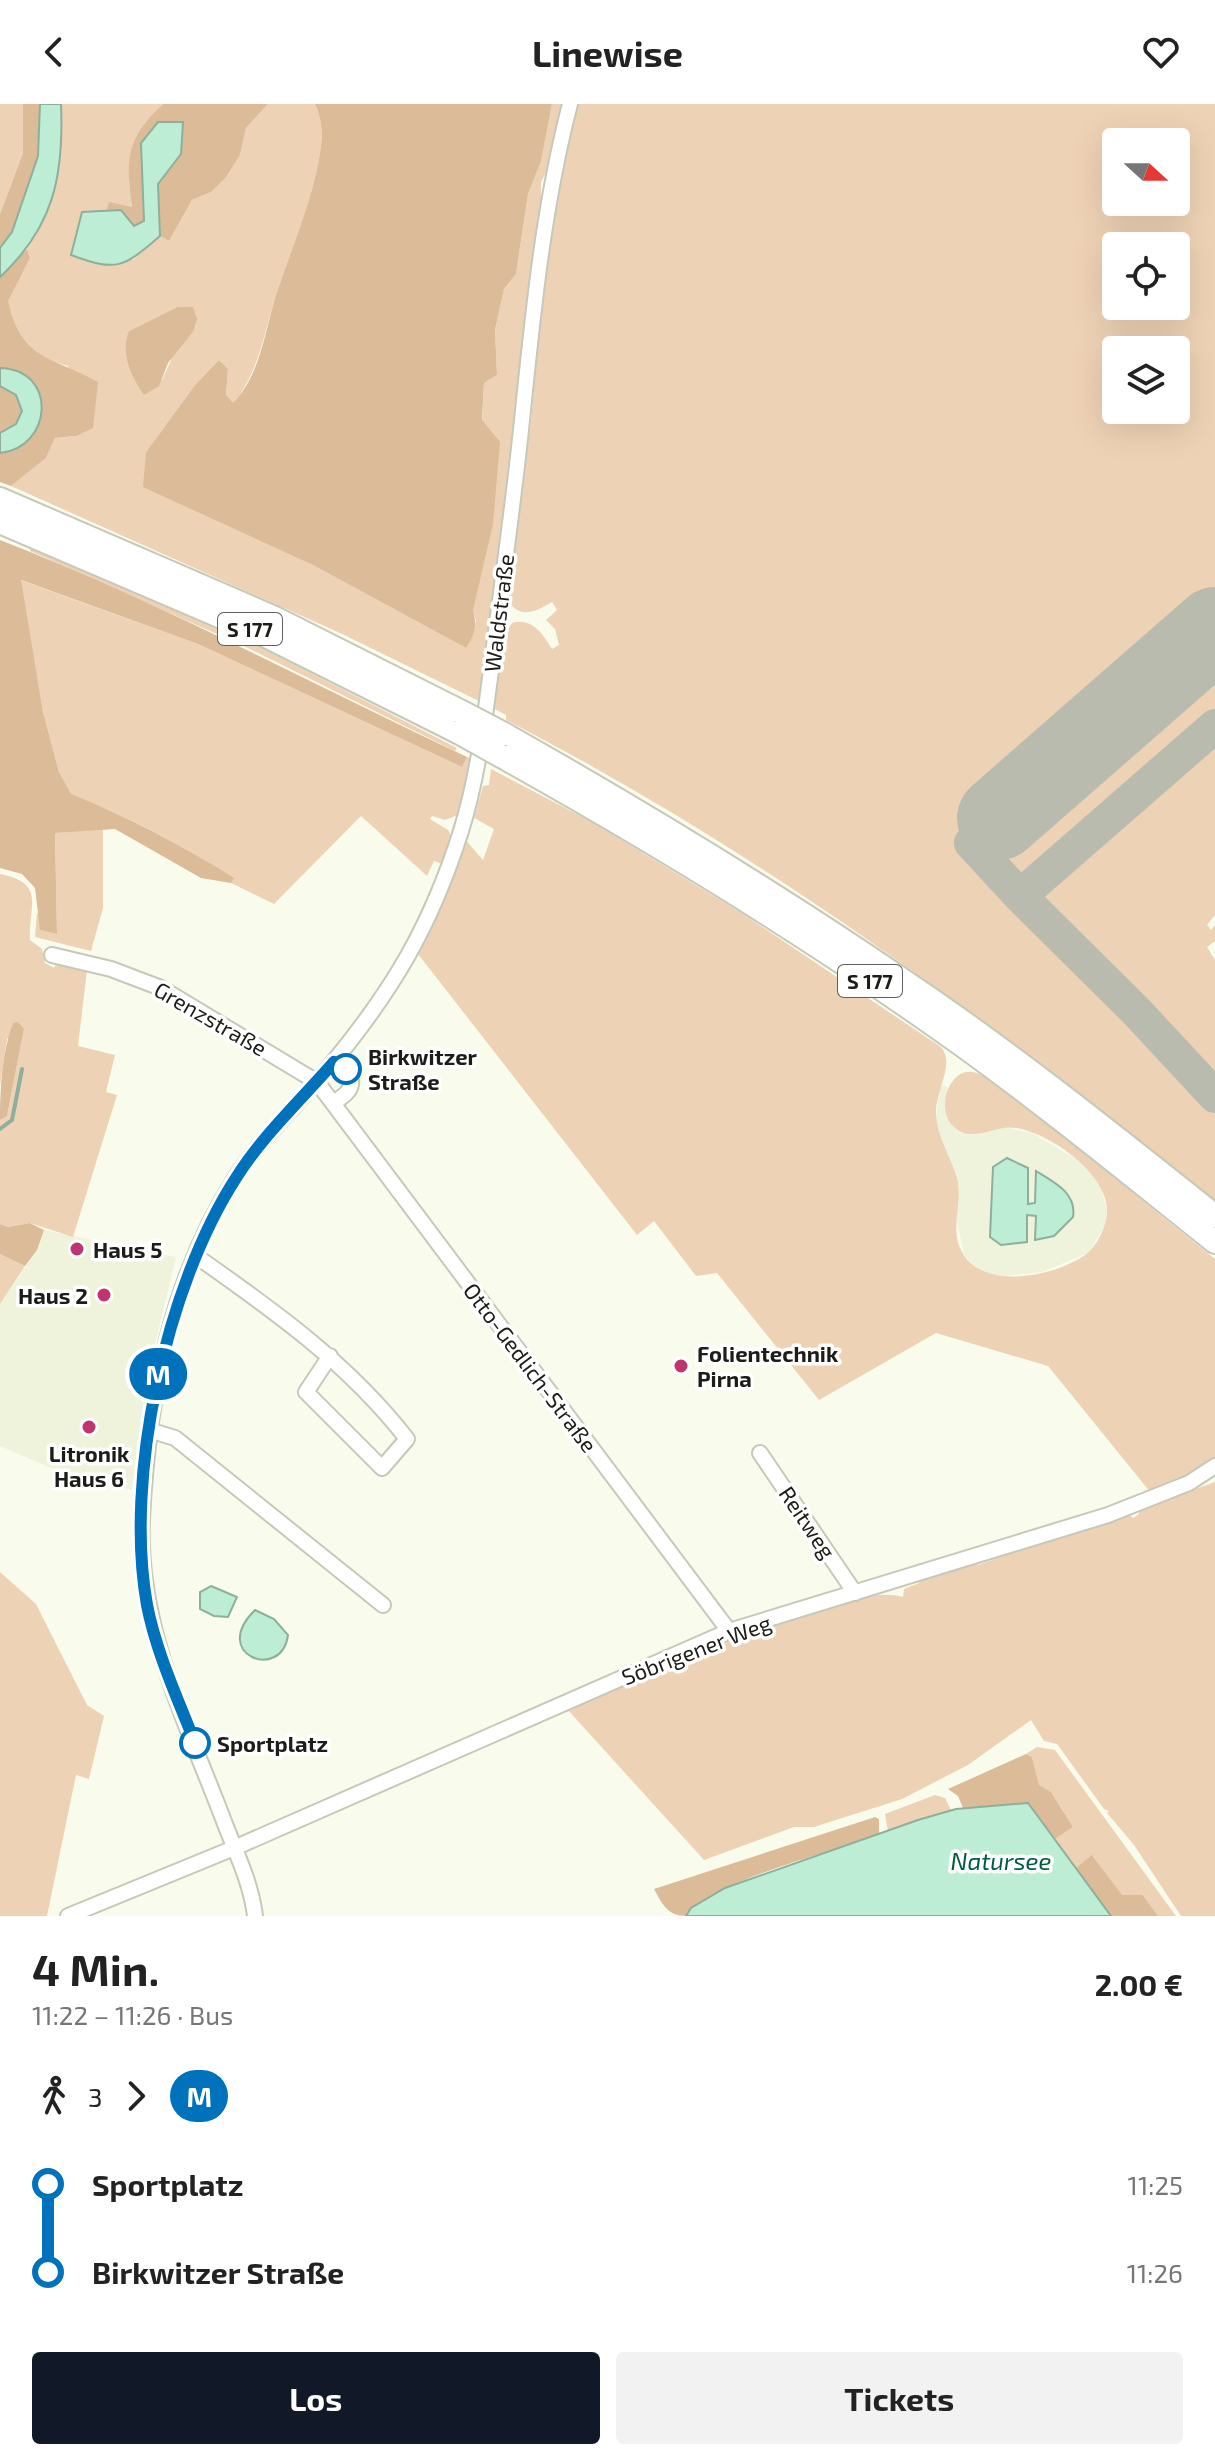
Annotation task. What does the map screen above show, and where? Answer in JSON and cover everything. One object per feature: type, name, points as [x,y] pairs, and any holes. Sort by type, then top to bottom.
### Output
[{"type":"highway","name":"S 177","points":[[0,499],[41,527],[266,636],[459,722],[763,887],[903,980],[1077,1106],[1215,1216]]},
{"type":"highway","name":"S 177","points":[[0,522],[41,527]]},
{"type":"highway","name":"S 177","points":[[502,745],[754,904],[895,998],[1057,1117],[1215,1242]]},
{"type":"street","name":"Waldstraße","points":[[317,1082],[413,952],[445,875],[472,790],[522,423],[538,265],[550,189],[570,104]]},
{"type":"street","name":"Grenzstraße","points":[[52,955],[111,969],[161,988],[317,1082]]},
{"type":"street","points":[[333,1103],[346,1095],[352,1083],[349,1072],[334,1062]]},
{"type":"street","points":[[255,1916],[247,1875],[234,1848],[148,1609],[142,1522],[149,1430],[167,1338],[196,1256],[220,1205],[250,1157],[317,1082]]},
{"type":"street","name":"Otto-Gedlich-Straße","points":[[317,1082],[729,1631]]},
{"type":"street","points":[[196,1256],[330,1356],[356,1379],[407,1439],[382,1468],[306,1392],[330,1356]]},
{"type":"street","points":[[149,1430],[175,1438],[383,1605]]},
{"type":"street","name":"Reitweg","points":[[760,1453],[855,1593]]},
{"type":"street","name":"Söbrigener Weg","points":[[68,1916],[234,1848],[729,1631],[1155,1498],[1215,1466]]},
{"type":"shaded area","points":[[0,104],[23,104],[23,153],[0,214]]},
{"type":"shaded area","points":[[23,104],[40,104],[38,156],[12,232],[0,248],[0,214],[23,153]]},
{"type":"shaded area","points":[[61,104],[163,104],[143,127],[132,150],[129,176],[132,207],[109,203],[106,211],[81,212],[133,260],[160,236],[169,241],[192,200],[211,192],[240,155],[246,128],[268,104],[315,104],[322,135],[318,165],[249,379],[233,404],[226,395],[228,369],[219,360],[195,385],[146,452],[311,564],[466,648],[476,621],[473,610],[484,383],[497,375],[495,330],[504,289],[516,274],[528,194],[541,160],[552,104],[564,104],[549,167],[541,182],[541,211],[481,702],[340,633],[11,486],[46,458],[55,438],[76,436],[68,366],[44,357],[27,344],[15,326],[7,301],[30,258],[27,249],[38,232],[52,197],[60,161]],"holes":[[[177,307],[193,332],[173,356],[162,380],[129,331]]]},
{"type":"shaded area","points":[[163,104],[268,104],[246,128],[240,155],[226,177],[211,192],[192,200],[169,241],[160,236],[158,184],[181,154],[141,143],[144,221],[134,227],[106,211],[109,202],[132,207],[129,175],[131,150],[142,127]]},
{"type":"shaded area","points":[[315,104],[552,104],[541,161],[528,194],[516,274],[504,289],[495,330],[497,375],[484,383],[482,420],[500,442],[493,524],[473,610],[474,630],[466,648],[311,564],[143,487],[146,452],[195,385],[219,360],[228,369],[226,395],[233,403],[250,380],[318,165],[322,130]]},
{"type":"shaded area","points":[[577,104],[1215,104],[1215,915],[1207,925],[1211,930],[1215,925],[1215,941],[1207,947],[1215,960],[1215,1201],[1046,1069],[872,943],[693,825],[506,720],[506,715],[491,707],[501,640],[512,623],[531,625],[552,649],[559,645],[555,629],[546,620],[557,610],[552,602],[534,611],[522,612],[507,599],[531,422],[545,262]]},
{"type":"shaded area","points":[[27,249],[30,258],[8,301],[21,335],[41,354],[98,382],[93,428],[76,436],[55,438],[46,458],[11,486],[0,482],[0,453],[8,452],[37,429],[8,368],[0,368],[0,277]]},
{"type":"shaded area","points":[[177,307],[193,307],[197,319],[193,332],[168,363],[159,386],[144,395],[126,356],[129,331]]},
{"type":"shaded area","points":[[0,386],[16,395],[22,411],[16,424],[0,432]]},
{"type":"shaded area","points":[[0,540],[119,590],[467,757],[462,767],[198,644],[21,580],[43,712],[59,772],[71,794],[154,832],[234,878],[231,883],[201,878],[115,829],[55,833],[57,934],[40,930],[35,888],[22,874],[0,868]]},
{"type":"shaded area","points":[[31,548],[260,647],[457,748],[455,751],[246,647],[30,551]]},
{"type":"shaded area","points":[[20,580],[198,644],[462,767],[467,757],[473,759],[458,815],[445,820],[432,816],[430,819],[448,830],[452,837],[442,864],[434,861],[427,876],[361,816],[274,904],[231,883],[233,878],[174,843],[71,795],[59,772],[43,712]]},
{"type":"shaded area","points":[[491,769],[592,822],[740,912],[941,1047],[946,1062],[936,1106],[937,1123],[958,1185],[957,1238],[964,1256],[977,1268],[993,1274],[1032,1275],[1070,1263],[1085,1255],[1097,1242],[1107,1213],[1099,1184],[1061,1147],[1016,1128],[968,1134],[953,1126],[945,1110],[947,1092],[959,1075],[967,1072],[982,1075],[998,1086],[1215,1259],[1215,1462],[1151,1493],[1048,1366],[936,1333],[819,1400],[717,1273],[696,1276],[654,1221],[637,1235],[418,954],[430,931],[464,838],[483,860],[494,829],[474,818],[483,786],[489,785]]},
{"type":"shaded area","points":[[103,829],[103,908],[91,951],[35,937],[37,913],[41,917],[41,930],[57,934],[55,833]]},
{"type":"shaded area","points":[[0,874],[15,878],[30,890],[30,940],[42,949],[45,963],[54,968],[56,964],[87,970],[78,1046],[115,1055],[106,1092],[117,1095],[73,1237],[30,1223],[8,1227],[0,1224],[0,1120],[7,1116],[24,1029],[7,1039],[0,1086]]},
{"type":"shaded area","points":[[18,1022],[24,1029],[7,1116],[0,1120],[4,1058],[13,1023]]},
{"type":"shaded area","points":[[940,1084],[948,1087],[945,1103],[954,1127],[971,1135],[1004,1127],[1032,1133],[1076,1159],[1100,1182],[1107,1211],[1105,1226],[1088,1253],[1042,1272],[999,1277],[979,1270],[964,1255],[936,1118]]},
{"type":"shaded area","points":[[30,1223],[44,1230],[37,1250],[25,1266],[0,1254],[0,1224],[8,1227]]},
{"type":"shaded area","points":[[44,1230],[176,1257],[148,1373],[132,1490],[60,1472],[0,1446],[0,1304],[37,1250]]},
{"type":"shaded area","points":[[0,1254],[25,1266],[0,1304]]},
{"type":"shaded area","points":[[1215,1482],[1215,1916],[1181,1916],[1134,1845],[1107,1813],[1109,1811],[1104,1809],[1057,1744],[1044,1741],[1031,1720],[968,1765],[902,1799],[814,1827],[794,1827],[704,1860],[567,1709],[685,1656],[787,1617],[874,1595],[903,1597],[904,1589],[919,1583],[920,1579],[976,1562],[978,1565],[1128,1513],[1133,1518],[1139,1514],[1139,1509]]},
{"type":"shaded area","points":[[0,1572],[36,1604],[87,1705],[104,1716],[89,1779],[76,1775],[47,1916],[0,1916]]},
{"type":"shaded area","points":[[1037,1747],[1055,1750],[1176,1916],[1158,1916],[1143,1895],[1122,1896],[1093,1856],[1076,1868],[1055,1839],[1073,1827],[1051,1792],[1039,1786],[1032,1757],[1026,1754]]},
{"type":"shaded area","points":[[1026,1754],[1032,1757],[1039,1785],[1051,1792],[1073,1827],[1055,1839],[1028,1803],[963,1808],[958,1796],[948,1789]]},
{"type":"shaded area","points":[[935,1795],[945,1798],[951,1810],[888,1832],[885,1814]]},
{"type":"shaded area","points":[[875,1817],[879,1819],[879,1835],[745,1880],[698,1904],[686,1916],[670,1911],[654,1889]]},
{"type":"shaded area","points":[[1092,1855],[1122,1895],[1143,1895],[1158,1916],[1111,1916],[1076,1868]]},
{"type":"water","points":[[40,104],[61,104],[57,177],[44,219],[33,239],[0,277],[0,248],[12,232],[38,156]]},
{"type":"water","points":[[158,122],[183,122],[181,154],[158,184],[160,236],[137,255],[119,264],[99,264],[71,255],[82,212],[121,210],[134,226],[144,221],[141,143]]},
{"type":"water","points":[[0,368],[19,372],[32,381],[40,394],[42,409],[30,438],[17,448],[0,453],[0,433],[16,424],[22,411],[16,395],[0,386]]},
{"type":"water","points":[[1007,1158],[1028,1168],[1028,1204],[1035,1203],[1036,1171],[1068,1195],[1073,1217],[1054,1236],[1035,1240],[1036,1216],[1027,1215],[1027,1242],[1001,1245],[990,1237],[993,1167]]},
{"type":"water","points":[[211,1586],[237,1597],[228,1617],[214,1616],[200,1609],[200,1592]]},
{"type":"water","points":[[255,1610],[274,1619],[288,1635],[283,1649],[274,1657],[263,1660],[252,1657],[244,1650],[240,1640],[243,1626]]},
{"type":"water","name":"Natursee","points":[[1028,1803],[1111,1916],[686,1916],[691,1908],[725,1888],[918,1820],[956,1809]]},
{"type":"waterway","points":[[0,1129],[12,1120],[22,1069]]},
{"type":"taxiway","points":[[999,818],[971,843],[1020,896],[1215,726]]},
{"type":"taxiway","points":[[1020,896],[1136,1011],[1215,1096]]},
{"type":"runway","points":[[999,818],[1215,629]]},
{"type":"bus line","name":"M","points":[[195,1743],[148,1609],[142,1563],[149,1430],[159,1369],[175,1310],[226,1193],[250,1157],[334,1062],[346,1069]]},
{"type":"place","name":"Birkwitzer Straße","points":[[346,1069]]},
{"type":"place","name":"Haus 5","points":[[77,1249]]},
{"type":"place","name":"Haus 2","points":[[104,1295]]},
{"type":"place","name":"Folientechnik Pirna","points":[[681,1366]]},
{"type":"place","name":"Litronik Haus 6","points":[[89,1427]]},
{"type":"place","name":"Sportplatz","points":[[195,1743]]}]
